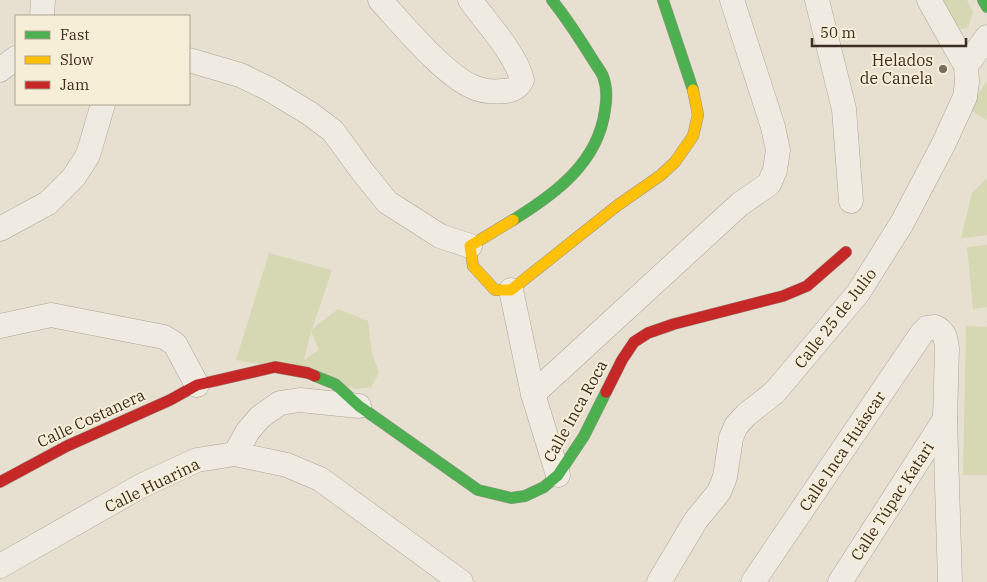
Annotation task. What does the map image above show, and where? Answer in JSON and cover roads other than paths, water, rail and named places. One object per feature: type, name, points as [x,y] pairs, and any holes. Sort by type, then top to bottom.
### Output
[{"type":"street","points":[[42,15],[43,0]]},
{"type":"street","points":[[380,0],[459,79],[474,87],[494,92],[510,91],[518,86],[522,80],[520,71],[470,0]]},
{"type":"street","points":[[470,246],[540,202],[562,185],[584,164],[598,140],[607,109],[602,76],[582,40],[552,0]]},
{"type":"street","points":[[470,246],[473,266],[482,278],[494,290],[511,290],[618,205],[661,175],[675,162],[693,136],[698,114],[691,81],[664,0]]},
{"type":"street","points":[[533,394],[740,204],[769,184],[775,170],[778,150],[773,127],[732,0]]},
{"type":"street","points":[[817,0],[844,109],[851,201]]},
{"type":"street","points":[[929,0],[966,66],[987,37]]},
{"type":"street","points":[[983,0],[987,7]]},
{"type":"street","points":[[0,70],[15,59]]},
{"type":"street","points":[[190,60],[240,75],[270,89],[309,113],[333,131],[387,202],[440,236],[470,246]]},
{"type":"street","name":"Calle 25 de Julio","points":[[658,582],[696,520],[718,492],[725,477],[731,438],[736,426],[746,415],[775,392],[858,293],[902,222],[944,143],[965,97],[968,82],[966,66]]},
{"type":"street","points":[[0,229],[48,203],[74,177],[88,156],[103,105]]},
{"type":"street","name":"Calle Inca Roca","points":[[197,385],[275,367],[308,372],[335,384],[358,406],[478,490],[510,498],[525,496],[544,487],[558,475],[584,436],[622,360],[634,342],[648,333],[674,324],[783,296],[808,286],[846,252]]},
{"type":"street","points":[[511,290],[533,394],[558,475]]},
{"type":"street","points":[[0,326],[52,316],[164,337],[175,344],[197,385]]},
{"type":"street","name":"Calle Inca Huáscar","points":[[754,582],[922,333],[927,328],[936,326],[943,331],[947,339],[945,419]]},
{"type":"street","name":"Calle Costanera","points":[[0,482],[67,446],[170,400],[197,385]]},
{"type":"street","points":[[235,454],[248,431],[260,417],[280,403],[300,400],[358,406]]},
{"type":"street","points":[[945,419],[950,582]]},
{"type":"street","name":"Calle Túpac Katari","points":[[840,582],[945,419]]},
{"type":"street","name":"Calle Huarina","points":[[0,566],[141,486],[197,460],[235,454],[287,465],[320,479],[461,582]]},
{"type":"place","name":"Helados de Canela","points":[[943,69]]}]
